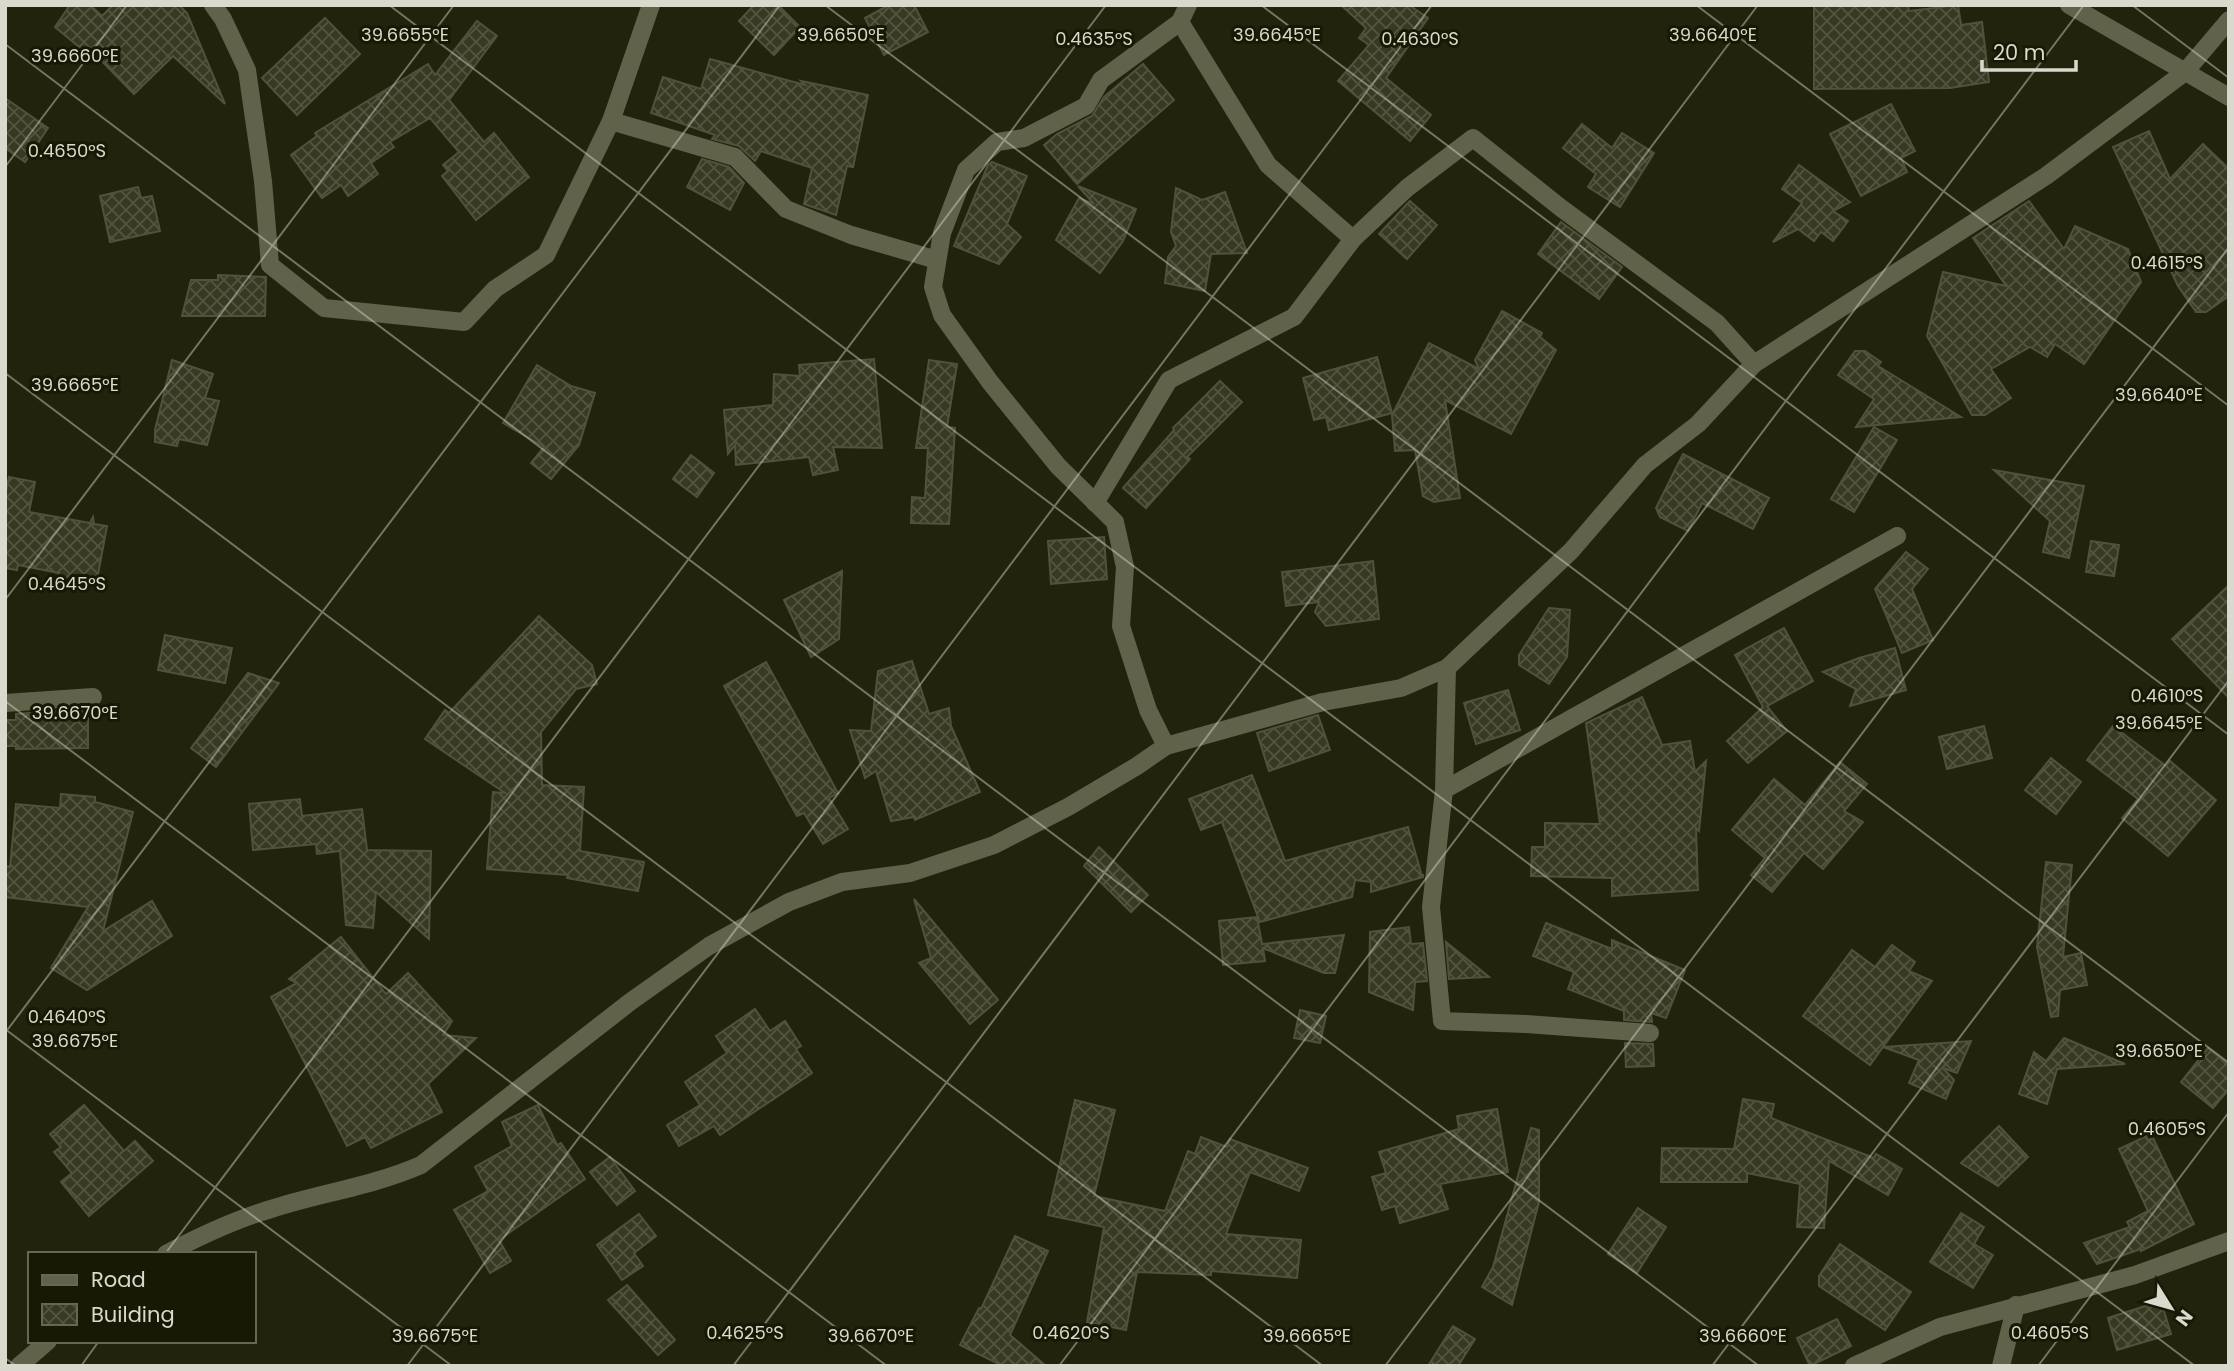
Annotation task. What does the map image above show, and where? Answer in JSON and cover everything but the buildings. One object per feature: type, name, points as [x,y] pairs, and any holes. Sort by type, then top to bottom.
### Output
[{"type":"street","points":[[213,5],[223,19],[247,70],[263,181],[270,265],[324,308],[464,322],[495,289],[546,255],[611,121],[651,5]]},
{"type":"street","points":[[1166,746],[1148,710],[1121,626],[1125,567],[1115,522],[1058,466],[990,382],[942,315],[933,287],[942,233],[966,170],[997,142],[1024,138],[1086,106],[1101,80],[1180,22],[1188,5]]},
{"type":"street","points":[[2069,5],[2229,97]]},
{"type":"street","points":[[170,1252],[216,1228],[271,1209],[390,1179],[421,1165],[630,1002],[709,946],[789,902],[842,882],[910,873],[994,845],[1068,807],[1166,746],[1323,702],[1401,688],[1447,668],[1570,551],[1645,465],[1698,424],[1754,364],[2046,176],[2185,72],[2229,20]]},
{"type":"street","points":[[1180,22],[1268,165],[1353,239]]},
{"type":"street","points":[[611,121],[735,157],[786,209],[851,235],[937,260]]},
{"type":"street","points":[[1095,503],[1169,380],[1294,317],[1353,239],[1407,188],[1473,138],[1717,323],[1754,364]]},
{"type":"street","points":[[1444,790],[1897,536]]},
{"type":"street","points":[[1447,668],[1444,790],[1431,907],[1442,1021],[1650,1033]]},
{"type":"street","points":[[5,703],[93,697]]},
{"type":"street","points":[[1854,1366],[1940,1327],[2135,1275],[2229,1241]]},
{"type":"street","points":[[2001,1366],[2016,1305]]},
{"type":"street","points":[[19,1366],[46,1343]]}]
